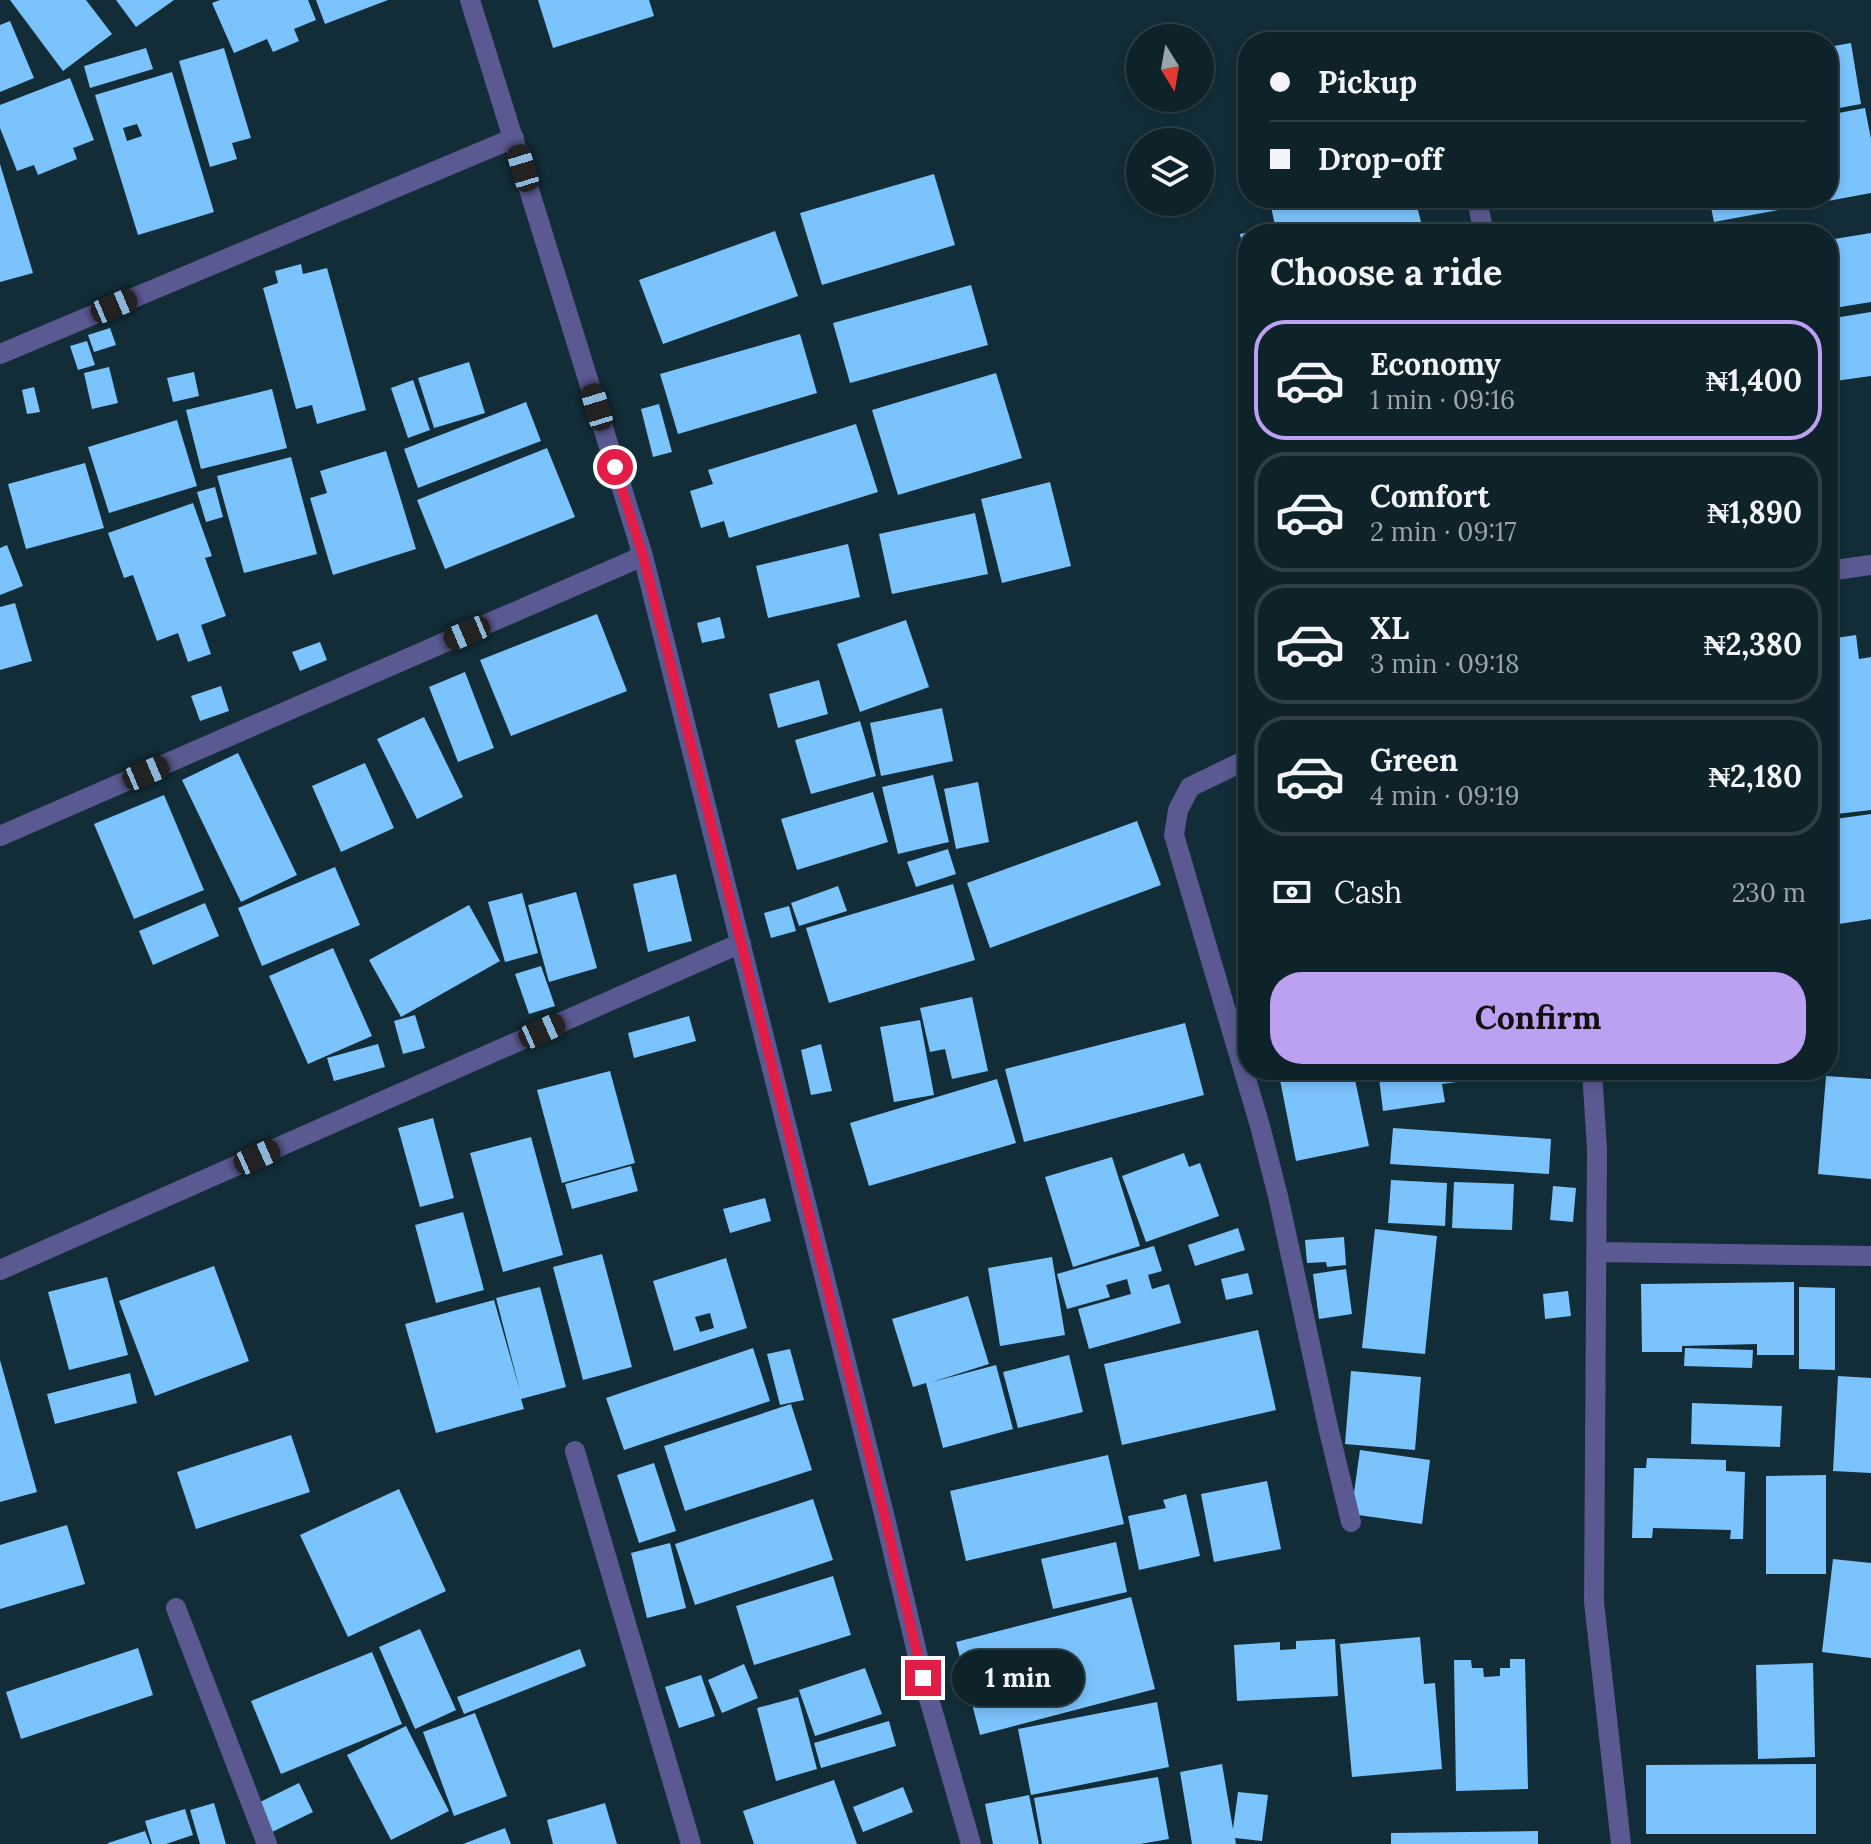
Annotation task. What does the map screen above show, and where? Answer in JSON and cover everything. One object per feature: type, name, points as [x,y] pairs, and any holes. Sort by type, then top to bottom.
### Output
[{"type":"street","points":[[470,0],[643,556],[923,1678],[971,1844]]},
{"type":"street","points":[[0,354],[514,138]]},
{"type":"street","points":[[0,836],[643,556]]},
{"type":"street","points":[[1838,570],[1871,565]]},
{"type":"street","points":[[1238,764],[1190,787],[1178,810],[1174,835],[1238,1052]]},
{"type":"street","points":[[0,1270],[741,943]]},
{"type":"street","points":[[1246,1080],[1278,1196],[1351,1522]]},
{"type":"street","points":[[1593,1080],[1597,1150],[1594,1602],[1621,1844]]},
{"type":"street","points":[[1597,1252],[1871,1256]]},
{"type":"street","points":[[575,1451],[691,1844]]},
{"type":"street","points":[[176,1608],[267,1844]]},
{"type":"building","points":[[10,0],[86,0],[112,34],[63,71]]},
{"type":"building","points":[[116,0],[174,0],[136,27]]},
{"type":"building","points":[[220,0],[308,0],[316,20],[294,29],[299,41],[273,52],[267,39],[234,53],[212,3]]},
{"type":"building","points":[[316,0],[388,0],[325,24]]},
{"type":"building","points":[[538,0],[649,0],[654,16],[553,48]]},
{"type":"building","points":[[10,21],[34,78],[0,92],[0,25]]},
{"type":"building","points":[[1851,43],[1861,104],[1838,108],[1838,45]]},
{"type":"building","points":[[146,48],[153,69],[90,88],[84,66]]},
{"type":"building","points":[[224,48],[251,138],[232,143],[237,159],[210,167],[179,61]]},
{"type":"building","points":[[172,72],[214,212],[138,235],[95,95]],"holes":[[[137,124],[142,136],[127,141],[123,128]]]},
{"type":"building","points":[[70,78],[94,140],[73,148],[77,159],[38,175],[34,165],[17,171],[0,128],[0,105]]},
{"type":"building","points":[[1865,108],[1871,139],[1871,193],[1838,199],[1838,113]]},
{"type":"building","points":[[0,164],[33,273],[0,282]]},
{"type":"building","points":[[934,174],[955,245],[822,285],[800,213]]},
{"type":"building","points":[[1271,208],[1418,208],[1422,224],[1275,224]]},
{"type":"building","points":[[1711,208],[1790,208],[1714,222]]},
{"type":"building","points":[[775,231],[798,296],[663,344],[639,280]]},
{"type":"building","points":[[1871,233],[1871,302],[1838,307],[1838,238]]},
{"type":"building","points":[[301,264],[303,274],[327,268],[366,410],[317,424],[312,405],[296,409],[263,288],[278,283],[275,271]]},
{"type":"building","points":[[971,285],[988,345],[850,383],[833,323]]},
{"type":"building","points":[[1871,312],[1871,376],[1838,381],[1838,317]]},
{"type":"building","points":[[110,328],[116,345],[94,352],[88,335]]},
{"type":"building","points":[[800,334],[817,393],[678,434],[660,374]]},
{"type":"building","points":[[87,341],[95,365],[78,370],[70,346]]},
{"type":"building","points":[[469,362],[485,413],[434,428],[418,378]]},
{"type":"building","points":[[109,367],[118,403],[92,409],[84,373]]},
{"type":"building","points":[[194,372],[199,396],[173,402],[167,378]]},
{"type":"building","points":[[996,373],[1022,458],[898,495],[872,410]]},
{"type":"building","points":[[413,380],[430,430],[408,438],[391,388]]},
{"type":"building","points":[[34,387],[40,412],[27,414],[22,390]]},
{"type":"building","points":[[272,389],[287,448],[201,469],[186,410]]},
{"type":"building","points":[[526,402],[541,441],[418,488],[404,449]]},
{"type":"building","points":[[659,404],[672,452],[653,457],[641,409]]},
{"type":"building","points":[[177,420],[197,486],[109,513],[88,447]]},
{"type":"building","points":[[856,424],[878,492],[729,538],[724,521],[701,528],[690,491],[713,484],[708,470]]},
{"type":"building","points":[[547,448],[575,517],[445,569],[417,500]]},
{"type":"building","points":[[386,451],[416,549],[333,575],[310,498],[327,493],[320,471]]},
{"type":"building","points":[[291,457],[317,554],[244,573],[217,476]]},
{"type":"building","points":[[85,463],[104,528],[26,549],[8,484]]},
{"type":"building","points":[[1050,482],[1071,566],[1002,583],[981,499]]},
{"type":"building","points":[[215,487],[223,517],[206,522],[197,492]]},
{"type":"building","points":[[193,503],[212,556],[205,558],[226,616],[201,625],[211,654],[188,662],[178,633],[157,641],[133,575],[124,578],[108,533]]},
{"type":"building","points":[[975,513],[988,574],[892,594],[879,534]]},
{"type":"building","points":[[848,544],[860,597],[768,618],[756,566]]},
{"type":"building","points":[[7,545],[23,586],[0,595],[0,548]]},
{"type":"building","points":[[15,603],[32,661],[0,670],[0,607]]},
{"type":"building","points":[[597,614],[627,691],[511,736],[480,660]]},
{"type":"building","points":[[720,617],[725,638],[702,643],[697,623]]},
{"type":"building","points":[[906,620],[929,687],[860,712],[837,644]]},
{"type":"building","points":[[1856,635],[1859,659],[1871,657],[1871,810],[1838,814],[1838,638]]},
{"type":"building","points":[[320,642],[327,660],[300,671],[292,652]]},
{"type":"building","points":[[465,672],[494,748],[458,762],[429,687]]},
{"type":"building","points":[[819,680],[828,714],[778,728],[769,694]]},
{"type":"building","points":[[221,686],[229,711],[200,721],[191,696]]},
{"type":"building","points":[[942,708],[953,761],[881,776],[870,723]]},
{"type":"building","points":[[424,717],[463,797],[417,819],[377,739]]},
{"type":"building","points":[[860,721],[876,776],[811,794],[795,740]]},
{"type":"building","points":[[238,753],[297,875],[241,902],[182,780]]},
{"type":"building","points":[[365,763],[394,828],[341,852],[312,786]]},
{"type":"building","points":[[933,775],[949,842],[898,854],[882,787]]},
{"type":"building","points":[[978,782],[989,842],[956,849],[944,789]]},
{"type":"building","points":[[873,792],[888,842],[797,870],[781,819]]},
{"type":"building","points":[[164,795],[204,890],[134,919],[94,824]]},
{"type":"building","points":[[1871,814],[1871,919],[1839,924],[1838,819]]},
{"type":"building","points":[[1137,821],[1161,885],[990,948],[967,883]]},
{"type":"building","points":[[948,849],[956,874],[916,887],[907,862]]},
{"type":"building","points":[[335,867],[360,925],[262,966],[238,908]]},
{"type":"building","points":[[676,874],[692,941],[648,952],[633,884]]},
{"type":"building","points":[[953,884],[975,960],[829,1003],[806,928]]},
{"type":"building","points":[[838,886],[847,911],[799,926],[791,903]]},
{"type":"building","points":[[576,892],[597,968],[549,982],[528,905]]},
{"type":"building","points":[[522,893],[538,953],[505,962],[488,902]]},
{"type":"building","points":[[205,903],[219,936],[153,965],[139,931]]},
{"type":"building","points":[[469,905],[500,961],[401,1017],[369,960]]},
{"type":"building","points":[[789,906],[796,931],[771,938],[764,913]]},
{"type":"building","points":[[333,948],[372,1036],[308,1064],[269,976]]},
{"type":"building","points":[[541,966],[555,1006],[529,1014],[515,974]]},
{"type":"building","points":[[972,997],[988,1071],[952,1079],[945,1049],[930,1052],[920,1008]]},
{"type":"building","points":[[415,1015],[425,1048],[403,1054],[394,1021]]},
{"type":"building","points":[[689,1016],[696,1041],[634,1058],[628,1033]]},
{"type":"building","points":[[920,1020],[934,1095],[894,1102],[880,1027]]},
{"type":"building","points":[[1185,1023],[1204,1095],[1024,1142],[1005,1069]]},
{"type":"building","points":[[378,1044],[385,1067],[334,1081],[327,1058]]},
{"type":"building","points":[[821,1044],[832,1091],[811,1095],[801,1050]]},
{"type":"building","points":[[610,1071],[635,1163],[562,1183],[537,1090]]},
{"type":"building","points":[[1838,1077],[1871,1079],[1871,1179],[1818,1174],[1826,1080],[1838,1080]]},
{"type":"building","points":[[997,1079],[1016,1143],[869,1186],[850,1123]]},
{"type":"building","points":[[1280,1080],[1355,1080],[1369,1146],[1296,1161]]},
{"type":"building","points":[[1379,1080],[1471,1080],[1442,1084],[1445,1102],[1383,1111]]},
{"type":"building","points":[[433,1118],[454,1198],[420,1207],[398,1128]]},
{"type":"building","points":[[1393,1128],[1551,1139],[1549,1174],[1390,1164]]},
{"type":"building","points":[[531,1137],[563,1255],[503,1272],[470,1153]]},
{"type":"building","points":[[1184,1153],[1189,1167],[1200,1163],[1219,1216],[1146,1242],[1122,1176]]},
{"type":"building","points":[[1112,1157],[1140,1246],[1073,1267],[1045,1177]]},
{"type":"building","points":[[631,1166],[638,1191],[572,1209],[565,1184]]},
{"type":"building","points":[[1391,1180],[1447,1183],[1445,1226],[1388,1223]]},
{"type":"building","points":[[1454,1182],[1514,1184],[1512,1230],[1452,1228]]},
{"type":"building","points":[[1553,1186],[1576,1188],[1573,1222],[1550,1220]]},
{"type":"building","points":[[765,1198],[771,1221],[730,1233],[723,1209]]},
{"type":"building","points":[[463,1212],[484,1290],[436,1303],[415,1225]]},
{"type":"building","points":[[1238,1228],[1245,1250],[1195,1266],[1188,1245]]},
{"type":"building","points":[[1375,1229],[1437,1236],[1425,1354],[1362,1348]]},
{"type":"building","points":[[1344,1237],[1346,1265],[1327,1267],[1326,1262],[1307,1263],[1305,1240]]},
{"type":"building","points":[[1154,1246],[1162,1271],[1148,1275],[1152,1289],[1169,1284],[1181,1323],[1089,1349],[1078,1309],[1131,1294],[1127,1279],[1106,1285],[1110,1297],[1067,1309],[1057,1274]]},
{"type":"building","points":[[602,1254],[632,1367],[583,1380],[553,1267]]},
{"type":"building","points":[[1052,1257],[1065,1335],[1000,1346],[988,1268]]},
{"type":"building","points":[[726,1258],[747,1328],[674,1351],[653,1281]],"holes":[[[710,1313],[714,1328],[700,1332],[695,1317]]]},
{"type":"building","points":[[214,1266],[249,1361],[155,1396],[119,1301]]},
{"type":"building","points":[[1346,1269],[1352,1314],[1319,1319],[1313,1274]]},
{"type":"building","points":[[1248,1273],[1253,1294],[1226,1300],[1221,1279]]},
{"type":"building","points":[[107,1277],[128,1355],[69,1370],[48,1292]]},
{"type":"building","points":[[1794,1282],[1794,1355],[1757,1355],[1757,1344],[1682,1346],[1682,1352],[1642,1352],[1641,1284]]},
{"type":"building","points":[[540,1287],[566,1387],[521,1399],[524,1409],[436,1433],[405,1324],[494,1300],[520,1391],[496,1298]]},
{"type":"building","points":[[1799,1287],[1835,1288],[1835,1370],[1799,1369]]},
{"type":"building","points":[[1568,1291],[1571,1316],[1545,1319],[1543,1294]]},
{"type":"building","points":[[968,1296],[989,1364],[932,1382],[996,1365],[1013,1429],[943,1448],[926,1383],[913,1387],[892,1319]]},
{"type":"building","points":[[1258,1330],[1276,1410],[1122,1445],[1104,1364]]},
{"type":"building","points":[[753,1348],[770,1401],[624,1450],[606,1398]]},
{"type":"building","points":[[1685,1348],[1753,1350],[1752,1368],[1684,1366]]},
{"type":"building","points":[[790,1349],[804,1400],[780,1405],[767,1354]]},
{"type":"building","points":[[1069,1355],[1083,1412],[1018,1428],[1003,1372]]},
{"type":"building","points":[[0,1360],[37,1492],[0,1502]]},
{"type":"building","points":[[1351,1371],[1421,1377],[1415,1450],[1345,1444]]},
{"type":"building","points":[[130,1373],[137,1403],[55,1424],[47,1394]]},
{"type":"building","points":[[1838,1376],[1871,1378],[1871,1473],[1833,1471]]},
{"type":"building","points":[[1692,1403],[1782,1406],[1780,1447],[1691,1444]]},
{"type":"building","points":[[791,1404],[812,1470],[685,1511],[664,1446]]},
{"type":"building","points":[[291,1435],[310,1492],[196,1529],[177,1472]]},
{"type":"building","points":[[1360,1450],[1430,1460],[1422,1524],[1351,1514]]},
{"type":"building","points":[[1108,1455],[1124,1524],[966,1561],[950,1491]]},
{"type":"building","points":[[1647,1458],[1726,1460],[1726,1471],[1745,1472],[1743,1539],[1730,1539],[1731,1530],[1653,1528],[1652,1538],[1632,1538],[1634,1468],[1646,1468]]},
{"type":"building","points":[[654,1463],[676,1531],[639,1543],[617,1475]]},
{"type":"building","points":[[1826,1475],[1826,1574],[1766,1574],[1766,1476]]},
{"type":"building","points":[[1267,1481],[1281,1549],[1214,1562],[1201,1494]]},
{"type":"building","points":[[399,1489],[446,1591],[348,1637],[300,1535]]},
{"type":"building","points":[[1186,1494],[1200,1556],[1139,1570],[1128,1516],[1166,1508],[1163,1500]]},
{"type":"building","points":[[813,1499],[833,1560],[695,1605],[675,1544]]},
{"type":"building","points":[[67,1525],[85,1584],[0,1609],[0,1545]]},
{"type":"building","points":[[1116,1542],[1127,1592],[1053,1609],[1041,1559]]},
{"type":"building","points":[[670,1543],[686,1608],[647,1618],[631,1553]]},
{"type":"building","points":[[1833,1559],[1871,1563],[1871,1658],[1822,1652]]},
{"type":"building","points":[[833,1576],[851,1635],[754,1665],[736,1606]]},
{"type":"building","points":[[1131,1597],[1155,1689],[980,1735],[956,1642]]},
{"type":"building","points":[[420,1629],[456,1710],[415,1729],[379,1647]]},
{"type":"building","points":[[1420,1637],[1424,1684],[1435,1683],[1442,1769],[1352,1777],[1340,1644]]},
{"type":"building","points":[[1335,1639],[1338,1696],[1237,1701],[1234,1645],[1280,1642],[1280,1650],[1296,1649],[1296,1641]]},
{"type":"building","points":[[138,1648],[153,1695],[21,1739],[6,1692]]},
{"type":"building","points":[[580,1649],[586,1666],[464,1714],[457,1697]]},
{"type":"building","points":[[372,1652],[402,1724],[281,1774],[251,1701]]},
{"type":"building","points":[[1510,1659],[1525,1659],[1528,1789],[1456,1791],[1454,1660],[1471,1660],[1472,1668],[1483,1668],[1484,1677],[1500,1676],[1500,1668],[1510,1668]]},
{"type":"building","points":[[1813,1663],[1815,1757],[1758,1759],[1756,1665]]},
{"type":"building","points":[[744,1664],[758,1698],[722,1713],[708,1680]]},
{"type":"building","points":[[865,1668],[882,1714],[815,1736],[799,1690]]},
{"type":"building","points":[[701,1675],[715,1716],[679,1728],[665,1687]]},
{"type":"building","points":[[798,1697],[817,1769],[776,1781],[757,1708]]},
{"type":"building","points":[[1157,1702],[1169,1767],[1031,1795],[1018,1729]]},
{"type":"building","points":[[475,1713],[507,1796],[454,1816],[423,1732]]},
{"type":"building","points":[[889,1721],[896,1746],[821,1768],[814,1743]]},
{"type":"building","points":[[406,1726],[449,1811],[391,1840],[347,1755]]},
{"type":"building","points":[[1222,1764],[1233,1829],[1238,1792],[1268,1795],[1262,1841],[1235,1838],[1236,1844],[1192,1844],[1180,1772]]},
{"type":"building","points":[[1816,1764],[1816,1834],[1646,1834],[1646,1765]]},
{"type":"building","points":[[1158,1777],[1169,1839],[1140,1844],[1042,1844],[1034,1798]]},
{"type":"building","points":[[834,1780],[857,1844],[754,1844],[743,1811]]},
{"type":"building","points":[[299,1783],[313,1812],[270,1833],[256,1804]]},
{"type":"building","points":[[903,1787],[913,1812],[863,1832],[853,1807]]},
{"type":"building","points":[[1029,1795],[1039,1844],[993,1844],[985,1804]]},
{"type":"building","points":[[214,1803],[226,1844],[200,1844],[190,1810]]},
{"type":"building","points":[[605,1803],[617,1844],[553,1844],[547,1820]]},
{"type":"building","points":[[185,1809],[193,1835],[166,1844],[152,1844],[145,1821]]},
{"type":"building","points":[[505,1828],[511,1844],[463,1844]]},
{"type":"building","points":[[145,1831],[150,1844],[108,1844],[108,1843]]},
{"type":"building","points":[[1538,1831],[1538,1844],[1391,1844],[1391,1833]]},
{"type":"route","points":[[615,467],[643,556],[923,1678]]}]
